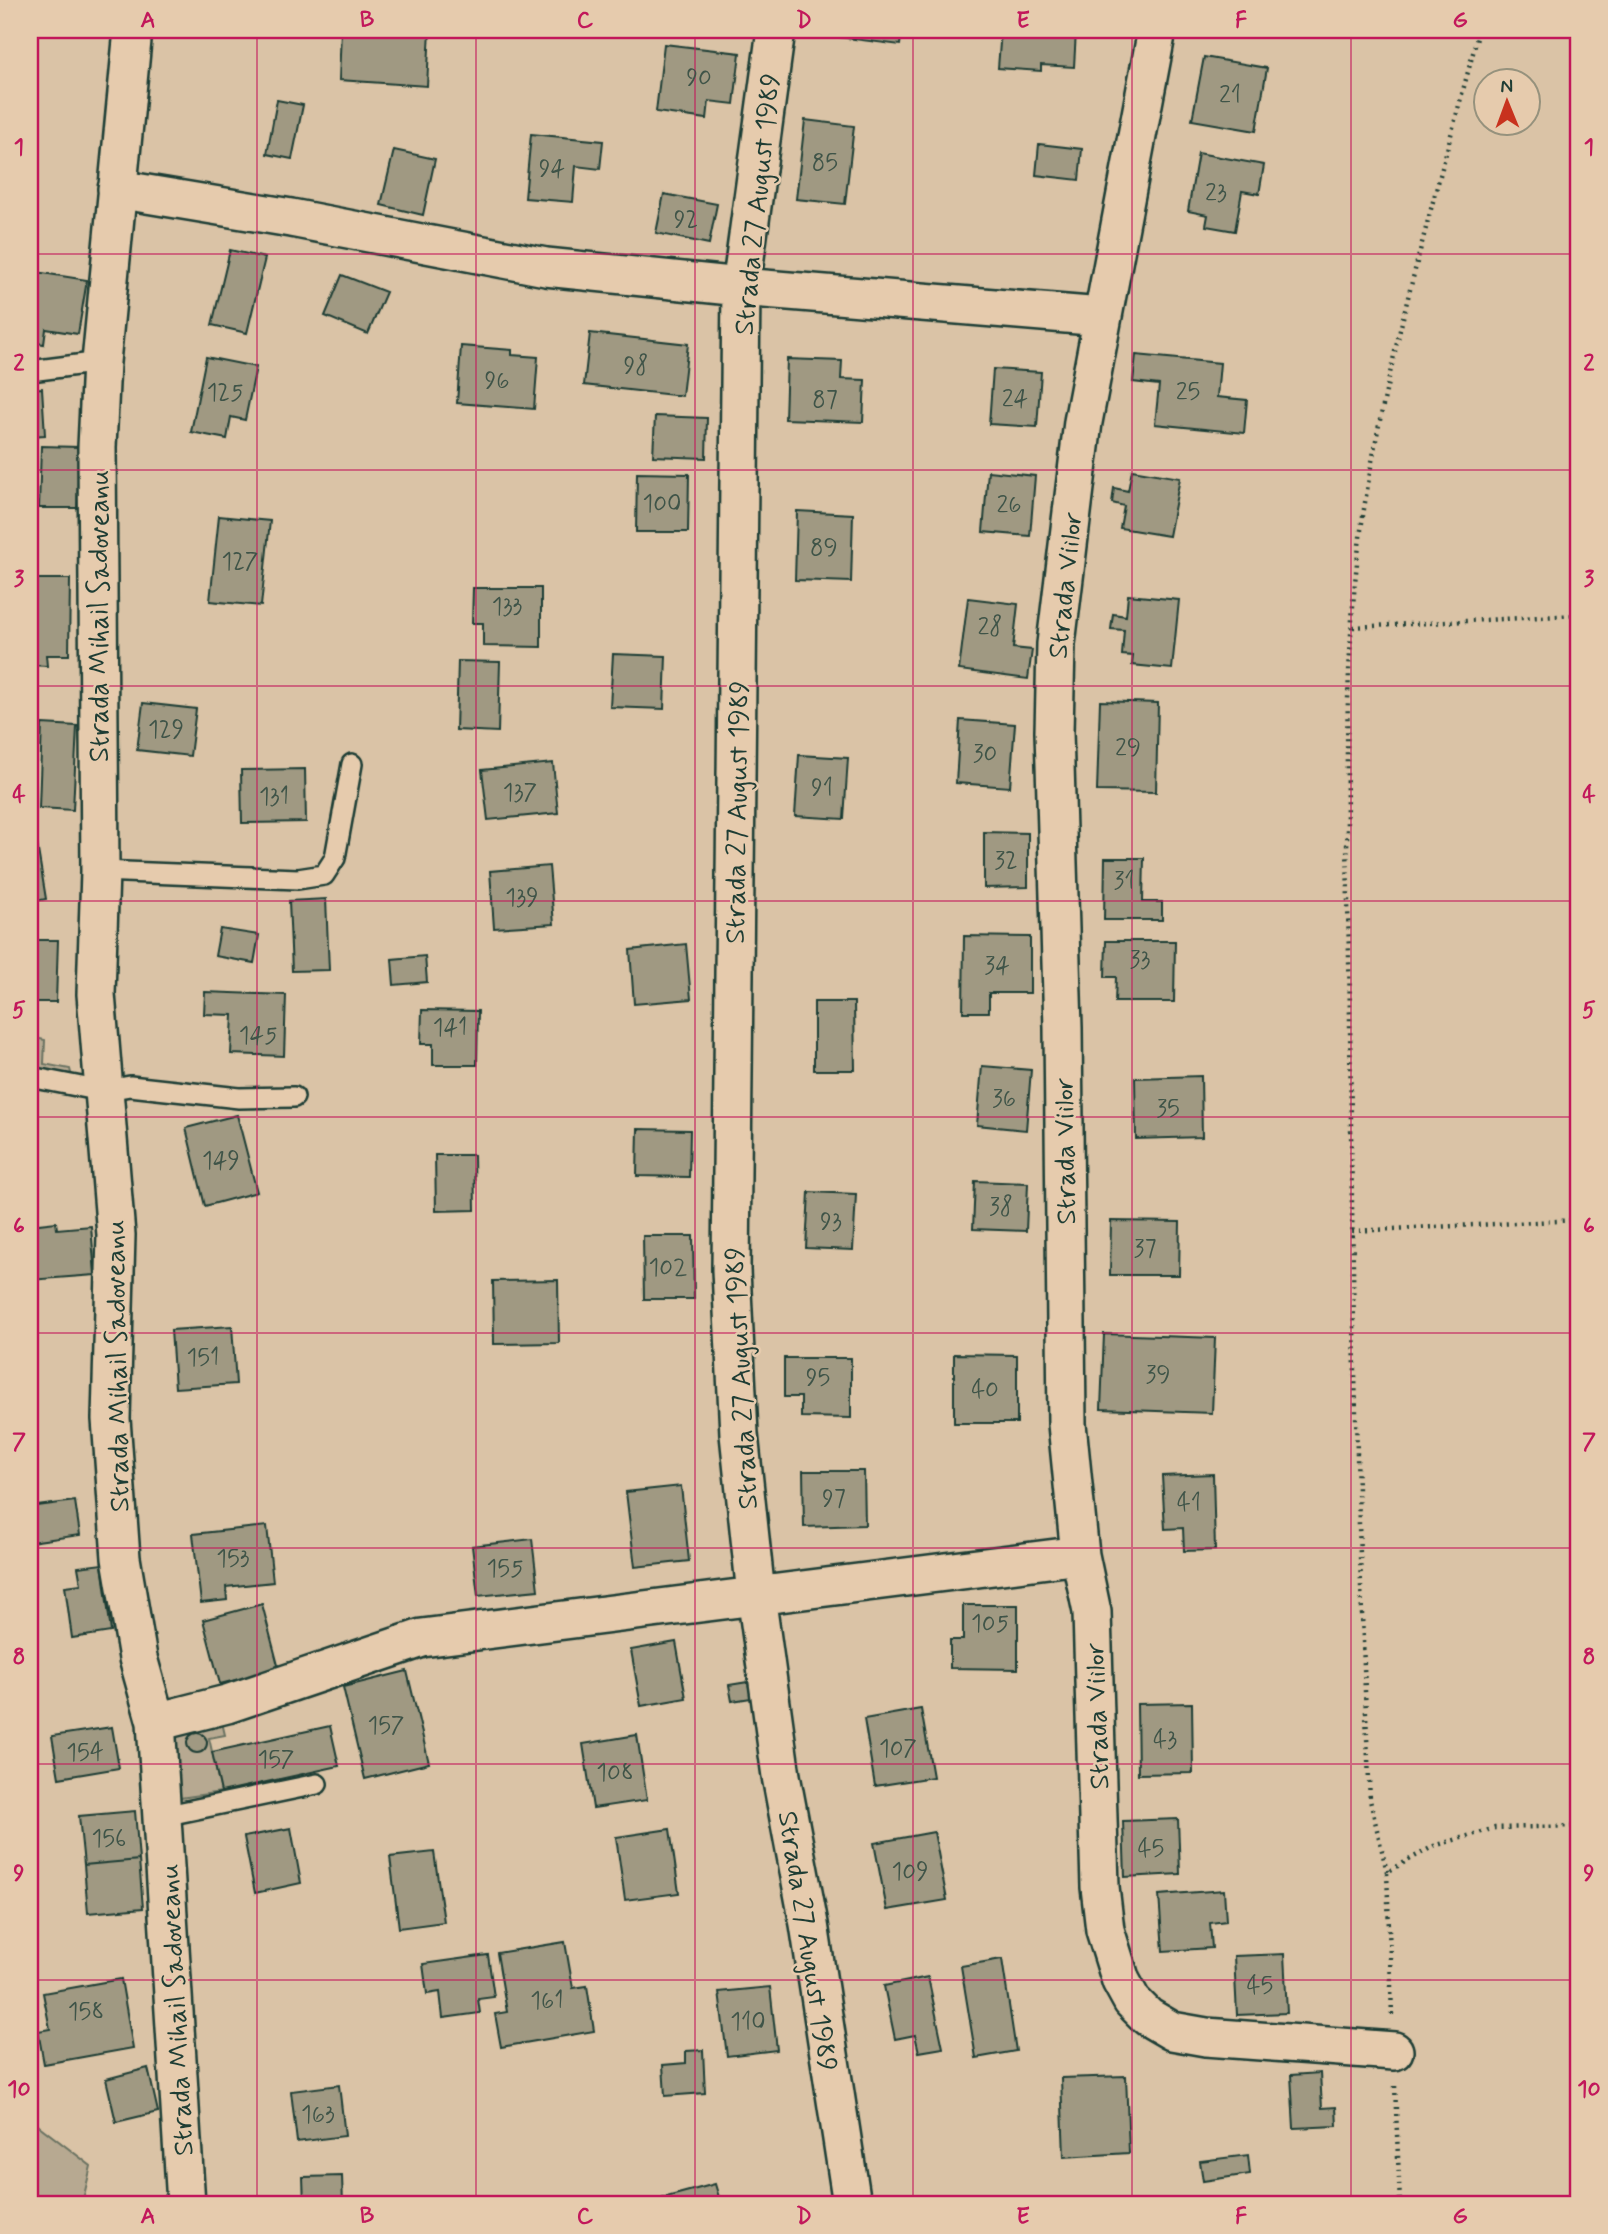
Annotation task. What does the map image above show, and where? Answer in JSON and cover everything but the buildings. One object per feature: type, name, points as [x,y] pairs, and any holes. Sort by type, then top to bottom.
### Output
[{"type":"street","name":"Strada Mihail Sadoveanu","points":[[133,30],[101,362],[97,447],[100,871],[96,994],[116,1236],[111,1419],[121,1558],[138,1658],[156,1721],[187,2204]]},
{"type":"street","name":"Strada 27 August 1989","points":[[776,30],[741,287],[731,1270],[739,1434],[756,1595],[782,1776],[809,1924],[852,2204]]},
{"type":"street","name":"Strada Viilor","points":[[1157,30],[1083,422],[1056,644],[1054,732],[1063,1028],[1067,1424],[1080,1555],[1092,1612],[1100,1887],[1105,1930],[1121,1981],[1132,2001],[1148,2017],[1172,2031],[1394,2051]]},
{"type":"street","points":[[117,189],[291,218],[546,267],[741,287],[1102,317]]},
{"type":"street","points":[[156,1721],[227,1704],[422,1638],[1080,1555]]},
{"type":"lane","points":[[30,371],[101,362]]},
{"type":"lane","points":[[100,871],[298,879],[324,875],[335,858],[352,764]]},
{"type":"lane","points":[[30,1077],[102,1091],[130,1086],[239,1098],[294,1097]]},
{"type":"lane","points":[[163,1816],[317,1784]]},
{"type":"path","points":[[1400,2204],[1387,1872],[1370,1787],[1352,1231],[1348,813],[1353,627],[1364,513],[1379,429],[1479,30]]},
{"type":"path","points":[[1353,627],[1578,615]]},
{"type":"path","points":[[1352,1231],[1578,1220]]},
{"type":"path","points":[[1387,1872],[1434,1846],[1495,1828],[1578,1826]]},
{"type":"shaded area","points":[[30,1037],[45,1040],[44,1064],[70,1069],[72,1077],[30,1068]]},
{"type":"shaded area","points":[[221,1718],[225,1735],[209,1738],[221,1792],[180,1798],[172,1730]]},
{"type":"shaded area","points":[[30,2119],[91,2166],[82,2204],[30,2204]]}]
